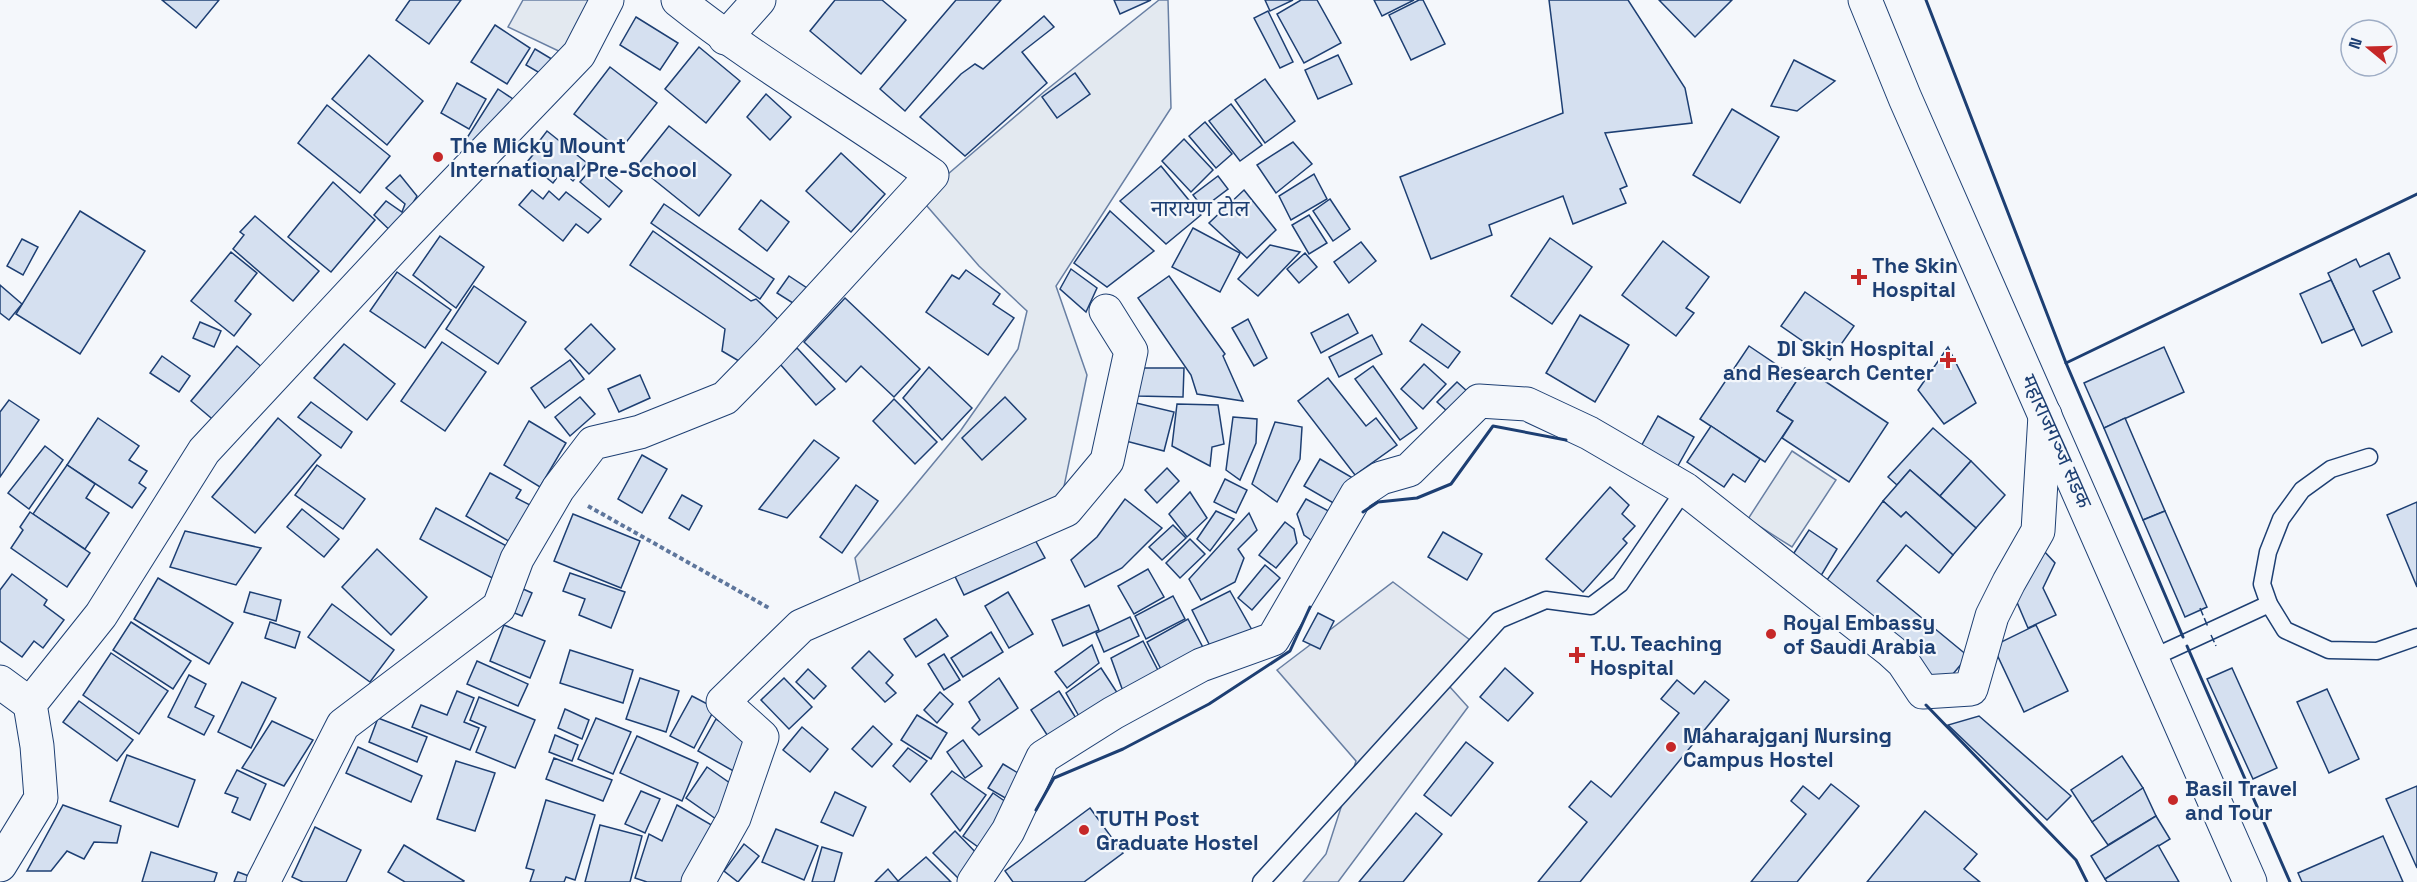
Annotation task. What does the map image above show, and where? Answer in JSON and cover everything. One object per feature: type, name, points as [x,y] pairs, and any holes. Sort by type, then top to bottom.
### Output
[{"type":"street","points":[[30,704],[101,615],[204,451],[407,233],[579,54],[607,0]]},
{"type":"street","points":[[263,882],[344,725],[499,607],[517,558],[558,489],[593,443],[640,432],[725,398],[770,353],[932,175],[864,126],[725,38],[678,0]]},
{"type":"street","points":[[725,38],[759,0]]},
{"type":"street","name":"महाराजगञ्ज सडक","points":[[1865,0],[1905,98],[2250,882]]},
{"type":"street","points":[[698,882],[734,818],[762,737],[723,702],[801,626],[1066,510],[1107,461],[1131,351],[1106,311]]},
{"type":"street","points":[[974,882],[1008,831],[1043,757],[1113,713],[1201,665],[1273,639],[1357,494],[1381,478],[1409,470],[1479,401],[1527,404],[1589,433],[1685,489],[1891,651],[1903,662],[1923,692],[1971,689],[1992,616],[2038,531],[2045,415]]},
{"type":"street","points":[[0,682],[30,704],[37,746],[41,798],[0,865]]},
{"type":"lane","points":[[2369,457],[2331,469],[2302,490],[2281,519],[2268,552],[2262,584],[2269,604],[2285,630],[2330,650],[2377,651],[2417,637]]},
{"type":"lane","points":[[1261,882],[1499,620],[1545,600],[1591,606],[1620,584],[1685,489]]},
{"type":"lane","points":[[2152,658],[2269,604]]},
{"type":"path","points":[[558,489],[801,626]]},
{"type":"shaded area","points":[[523,0],[598,0],[567,55],[508,27]]},
{"type":"shaded area","points":[[1159,0],[1168,0],[1171,108],[1056,286],[1087,375],[1060,506],[865,606],[855,558],[961,430],[1018,349],[1027,311],[979,266],[920,198],[1045,91]]},
{"type":"shaded area","points":[[1792,451],[1836,480],[1792,547],[1748,519]]},
{"type":"shaded area","points":[[1393,582],[1474,643],[1441,677],[1468,707],[1338,882],[1303,882],[1326,854],[1356,761],[1277,670]]},
{"type":"building","points":[[162,0],[219,0],[196,28]]},
{"type":"building","points":[[410,0],[461,0],[429,44],[396,20]]},
{"type":"building","points":[[835,0],[882,0],[906,20],[861,74],[810,31]]},
{"type":"building","points":[[956,0],[1001,0],[905,111],[880,89]]},
{"type":"building","points":[[1114,0],[1151,0],[1120,14]]},
{"type":"building","points":[[1265,0],[1293,0],[1270,11]]},
{"type":"building","points":[[1301,0],[1317,0],[1341,43],[1304,63],[1277,14]]},
{"type":"building","points":[[1374,0],[1414,0],[1382,16]]},
{"type":"building","points":[[1423,0],[1445,44],[1411,60],[1389,15]]},
{"type":"building","points":[[1549,0],[1628,0],[1685,88],[1692,123],[1605,133],[1627,186],[1620,189],[1626,203],[1573,224],[1563,196],[1489,225],[1492,235],[1431,259],[1400,177],[1563,113]]},
{"type":"building","points":[[1659,0],[1732,0],[1695,37]]},
{"type":"building","points":[[1268,11],[1293,62],[1280,68],[1254,18]]},
{"type":"building","points":[[1044,16],[1054,27],[1022,52],[1047,83],[965,156],[920,117],[961,74],[975,64],[983,69]]},
{"type":"building","points":[[636,17],[678,43],[660,70],[620,45]]},
{"type":"building","points":[[495,25],[530,48],[507,84],[471,62]]},
{"type":"building","points":[[699,47],[740,81],[706,123],[665,89]]},
{"type":"building","points":[[535,49],[560,64],[550,79],[526,65]]},
{"type":"building","points":[[369,55],[423,101],[387,145],[332,99]]},
{"type":"building","points":[[1338,55],[1352,84],[1318,99],[1305,70]]},
{"type":"building","points":[[1794,60],[1835,81],[1797,111],[1771,106]]},
{"type":"building","points":[[610,67],[657,103],[620,150],[574,114]]},
{"type":"building","points":[[1075,73],[1090,94],[1057,118],[1042,97]]},
{"type":"building","points":[[1265,79],[1295,121],[1265,143],[1235,100]]},
{"type":"building","points":[[457,83],[486,99],[469,129],[441,113]]},
{"type":"building","points":[[498,89],[516,101],[483,153],[465,141]]},
{"type":"building","points":[[766,94],[791,117],[770,140],[747,117]]},
{"type":"building","points":[[1231,104],[1262,145],[1240,161],[1209,121]]},
{"type":"building","points":[[327,105],[390,156],[360,193],[298,143]]},
{"type":"building","points":[[1732,109],[1779,137],[1740,203],[1693,175]]},
{"type":"building","points":[[1205,122],[1232,154],[1216,168],[1189,136]]},
{"type":"building","points":[[669,126],[731,175],[699,216],[637,166]]},
{"type":"building","points":[[547,131],[587,163],[573,181],[562,171],[553,183],[527,162],[537,150],[534,148]]},
{"type":"building","points":[[1184,139],[1213,170],[1191,192],[1162,161]]},
{"type":"building","points":[[1293,142],[1312,164],[1276,193],[1257,165]]},
{"type":"building","points":[[841,153],[885,194],[851,232],[806,191]]},
{"type":"building","points":[[1161,166],[1201,215],[1166,244],[1120,201]]},
{"type":"building","points":[[593,167],[622,191],[609,207],[580,182]]},
{"type":"building","points":[[1314,174],[1327,199],[1291,220],[1279,196]]},
{"type":"building","points":[[400,175],[417,196],[413,203],[412,221],[397,237],[374,215],[386,201],[402,212],[405,204],[386,188]]},
{"type":"building","points":[[1218,176],[1228,189],[1203,208],[1193,195]]},
{"type":"building","points":[[333,182],[375,220],[331,272],[288,237]]},
{"type":"building","points":[[532,190],[543,199],[549,191],[559,200],[566,192],[601,219],[588,233],[576,224],[563,241],[519,205]]},
{"type":"building","points":[[1244,190],[1276,230],[1247,258],[1209,223]]},
{"type":"building","points":[[1330,199],[1350,229],[1333,241],[1313,211]]},
{"type":"building","points":[[761,200],[789,222],[767,251],[739,229]]},
{"type":"building","points":[[664,204],[774,279],[760,299],[651,223]]},
{"type":"building","points":[[80,211],[145,251],[80,354],[16,314]]},
{"type":"building","points":[[1110,211],[1154,251],[1107,287],[1074,263]]},
{"type":"building","points":[[1309,215],[1327,243],[1309,254],[1292,225]]},
{"type":"building","points":[[255,216],[319,271],[293,301],[233,249],[244,235],[240,232]]},
{"type":"building","points":[[1193,228],[1240,253],[1220,292],[1172,267]]},
{"type":"building","points":[[653,231],[751,301],[756,299],[782,323],[744,364],[722,351],[725,329],[630,265]]},
{"type":"building","points":[[440,236],[484,267],[456,308],[413,275]]},
{"type":"building","points":[[1550,238],[1592,267],[1552,324],[1511,296]]},
{"type":"building","points":[[22,239],[38,247],[23,275],[7,266]]},
{"type":"building","points":[[1663,241],[1709,277],[1686,308],[1694,313],[1676,336],[1622,295]]},
{"type":"building","points":[[1361,242],[1376,261],[1349,283],[1334,262]]},
{"type":"building","points":[[1270,245],[1300,252],[1258,296],[1238,279]]},
{"type":"building","points":[[231,252],[257,273],[235,301],[251,314],[234,336],[191,301]]},
{"type":"building","points":[[1305,253],[1317,267],[1299,283],[1287,269]]},
{"type":"building","points":[[2389,253],[2400,278],[2373,291],[2392,332],[2362,346],[2328,273],[2356,259],[2360,267]]},
{"type":"building","points":[[1071,269],[1097,288],[1086,312],[1060,289]]},
{"type":"building","points":[[966,270],[1000,294],[993,304],[1014,318],[988,355],[926,312],[952,275],[959,279]]},
{"type":"building","points":[[397,272],[451,310],[425,348],[370,311]]},
{"type":"building","points":[[789,276],[807,288],[796,305],[777,293]]},
{"type":"building","points":[[1169,276],[1225,354],[1223,356],[1243,401],[1197,394],[1191,375],[1138,298]]},
{"type":"building","points":[[2331,280],[2354,329],[2322,343],[2300,294]]},
{"type":"building","points":[[0,285],[22,304],[9,320],[0,313]]},
{"type":"building","points":[[474,286],[526,322],[498,364],[446,329]]},
{"type":"building","points":[[1805,292],[1854,326],[1830,360],[1781,326]]},
{"type":"building","points":[[845,298],[920,369],[894,397],[861,366],[846,382],[804,342]]},
{"type":"building","points":[[1348,314],[1358,333],[1321,353],[1311,333]]},
{"type":"building","points":[[1580,315],[1629,345],[1595,402],[1546,373]]},
{"type":"building","points":[[1248,319],[1267,358],[1254,366],[1232,328]]},
{"type":"building","points":[[200,322],[221,331],[214,347],[193,338]]},
{"type":"building","points":[[591,324],[615,349],[589,374],[565,349]]},
{"type":"building","points":[[1422,324],[1460,352],[1448,368],[1410,341]]},
{"type":"building","points":[[1372,335],[1382,354],[1339,377],[1329,357]]},
{"type":"building","points":[[442,342],[486,372],[445,431],[401,401]]},
{"type":"building","points":[[344,344],[395,384],[367,420],[314,378]]},
{"type":"building","points":[[237,346],[263,368],[217,423],[191,401]]},
{"type":"building","points":[[1749,346],[1798,379],[1777,411],[1793,421],[1765,462],[1700,419]]},
{"type":"building","name":"DI Skin Hospital and Research Center","points":[[1948,347],[1976,403],[1944,424],[1918,390]]},
{"type":"building","points":[[2164,347],[2184,392],[2104,428],[2084,383]]},
{"type":"building","points":[[797,348],[835,389],[816,405],[780,364]]},
{"type":"building","points":[[162,356],[190,376],[179,392],[150,373]]},
{"type":"building","points":[[570,360],[584,379],[545,408],[531,388]]},
{"type":"building","points":[[1424,364],[1446,384],[1423,409],[1401,389]]},
{"type":"building","points":[[1373,366],[1417,428],[1400,440],[1355,379]]},
{"type":"building","points":[[929,367],[972,408],[942,440],[903,398]]},
{"type":"building","points":[[1137,368],[1184,368],[1183,397],[1137,396]]},
{"type":"building","points":[[1805,368],[1888,423],[1849,482],[1782,438],[1793,421],[1777,411]]},
{"type":"building","points":[[640,375],[650,398],[619,412],[608,389]]},
{"type":"building","points":[[1328,378],[1366,426],[1376,418],[1397,445],[1355,475],[1298,401]]},
{"type":"building","points":[[1457,382],[1468,392],[1449,413],[1437,402]]},
{"type":"building","points":[[580,397],[595,414],[570,436],[555,417]]},
{"type":"building","points":[[1005,397],[1026,419],[982,460],[962,438]]},
{"type":"building","points":[[894,399],[937,442],[915,464],[873,421]]},
{"type":"building","points":[[9,400],[39,420],[0,477],[0,412]]},
{"type":"building","points":[[311,402],[352,432],[341,448],[298,417]]},
{"type":"building","points":[[1132,402],[1174,412],[1164,451],[1122,440]]},
{"type":"building","points":[[1177,404],[1218,405],[1224,444],[1212,447],[1210,466],[1172,446]]},
{"type":"building","points":[[1658,416],[1694,437],[1675,471],[1639,450]]},
{"type":"building","points":[[1233,417],[1257,419],[1256,443],[1240,480],[1226,470]]},
{"type":"building","points":[[98,418],[139,446],[129,460],[147,471],[139,483],[146,488],[132,508],[67,465]]},
{"type":"building","points":[[278,418],[321,455],[255,533],[212,497]]},
{"type":"building","points":[[2125,418],[2165,511],[2143,520],[2104,428]]},
{"type":"building","points":[[529,421],[566,443],[540,487],[504,465]]},
{"type":"building","points":[[1275,422],[1302,427],[1300,459],[1277,502],[1252,484]]},
{"type":"building","points":[[1711,426],[1760,459],[1745,482],[1733,474],[1724,487],[1687,462]]},
{"type":"building","points":[[1933,428],[1971,461],[1940,496],[1910,470],[1897,485],[1888,477]]},
{"type":"building","points":[[814,440],[839,458],[787,518],[759,509]]},
{"type":"building","points":[[45,446],[63,460],[29,509],[8,493]]},
{"type":"building","points":[[642,455],[667,469],[642,513],[618,499]]},
{"type":"building","points":[[1320,459],[1358,481],[1342,508],[1304,486]]},
{"type":"building","points":[[1971,461],[2005,495],[1976,528],[1940,496]]},
{"type":"building","points":[[67,465],[95,484],[86,498],[109,513],[85,549],[33,514]]},
{"type":"building","points":[[317,465],[365,499],[343,529],[295,495]]},
{"type":"building","points":[[1167,468],[1179,481],[1157,503],[1145,490]]},
{"type":"building","points":[[1910,470],[1976,528],[1953,555],[1906,512],[1901,517],[1883,501]]},
{"type":"building","points":[[490,473],[521,490],[516,498],[538,509],[517,546],[466,516]]},
{"type":"building","points":[[1225,479],[1247,490],[1236,513],[1214,502]]},
{"type":"building","points":[[856,485],[878,501],[842,553],[820,537]]},
{"type":"building","points":[[1610,487],[1629,505],[1622,514],[1635,526],[1623,539],[1627,543],[1583,592],[1546,559]]},
{"type":"building","points":[[1190,492],[1207,518],[1187,537],[1169,514]]},
{"type":"building","points":[[682,495],[702,506],[689,530],[669,518]]},
{"type":"building","points":[[1125,499],[1162,528],[1122,568],[1085,587],[1071,560],[1097,537]]},
{"type":"building","points":[[1306,499],[1336,515],[1318,545],[1304,535],[1297,514]]},
{"type":"building","points":[[1883,501],[1901,517],[1906,512],[1953,555],[1939,573],[1906,545],[1877,581],[1968,656],[1942,687],[1822,587]]},
{"type":"building","points":[[2417,502],[2417,587],[2387,515]]},
{"type":"building","points":[[436,508],[512,549],[496,580],[420,539]]},
{"type":"building","points":[[302,509],[339,539],[324,557],[287,527]]},
{"type":"building","points":[[1216,511],[1234,519],[1210,551],[1197,539]]},
{"type":"building","points":[[2165,511],[2207,607],[2185,617],[2143,520]]},
{"type":"building","points":[[30,512],[90,553],[67,587],[11,548],[23,530],[20,527]]},
{"type":"building","points":[[1249,513],[1257,530],[1238,549],[1244,558],[1235,582],[1201,600],[1189,579]]},
{"type":"building","points":[[573,514],[640,541],[621,588],[554,561]]},
{"type":"building","points":[[1285,522],[1294,529],[1297,543],[1276,568],[1259,555]]},
{"type":"building","points":[[1173,525],[1186,538],[1162,560],[1149,547]]},
{"type":"building","points":[[1029,529],[1045,558],[964,595],[950,566]]},
{"type":"building","points":[[1809,530],[1837,549],[1816,584],[1790,559]]},
{"type":"building","points":[[185,531],[261,548],[236,585],[170,567]]},
{"type":"building","points":[[1443,532],[1482,554],[1467,580],[1428,557]]},
{"type":"building","points":[[1190,539],[1205,554],[1180,578],[1166,563]]},
{"type":"building","points":[[377,549],[427,597],[391,635],[342,587]]},
{"type":"building","points":[[2043,550],[2055,563],[2043,588],[2056,615],[2028,628],[2013,593]]},
{"type":"building","points":[[1265,565],[1280,578],[1252,610],[1238,598]]},
{"type":"building","points":[[1148,569],[1164,597],[1134,614],[1118,586]]},
{"type":"building","points":[[570,573],[625,592],[611,628],[579,615],[585,599],[563,591]]},
{"type":"building","points":[[12,574],[47,600],[44,605],[64,620],[43,648],[34,641],[22,657],[0,641],[0,590]]},
{"type":"building","points":[[158,578],[233,623],[209,664],[134,619]]},
{"type":"building","points":[[512,584],[532,593],[522,616],[502,608]]},
{"type":"building","points":[[1230,591],[1252,630],[1214,654],[1192,610]]},
{"type":"building","points":[[250,592],[281,600],[276,621],[244,612]]},
{"type":"building","points":[[1008,592],[1033,634],[1009,648],[985,606]]},
{"type":"building","points":[[1173,596],[1185,619],[1146,639],[1135,616]]},
{"type":"building","points":[[332,604],[394,650],[370,682],[308,637]]},
{"type":"building","points":[[1089,605],[1099,630],[1063,646],[1052,620]]},
{"type":"building","points":[[1318,613],[1334,621],[1320,649],[1303,641]]},
{"type":"building","points":[[1130,617],[1139,636],[1104,652],[1096,633]]},
{"type":"building","points":[[936,619],[948,636],[916,657],[904,639]]},
{"type":"building","points":[[1188,619],[1208,657],[1166,679],[1147,642]]},
{"type":"building","points":[[131,622],[191,661],[173,689],[113,650]]},
{"type":"building","points":[[270,622],[300,632],[295,648],[265,638]]},
{"type":"building","points":[[504,625],[545,641],[530,678],[490,661]]},
{"type":"building","points":[[2036,625],[2068,691],[2024,712],[1993,646]]},
{"type":"building","points":[[991,632],[1003,652],[963,677],[951,658]]},
{"type":"building","points":[[1143,641],[1164,682],[1124,694],[1111,658]]},
{"type":"building","points":[[1092,645],[1099,663],[1067,688],[1055,672]]},
{"type":"building","points":[[570,650],[633,670],[623,703],[560,683]]},
{"type":"building","points":[[869,651],[893,675],[886,683],[896,693],[885,702],[852,668]]},
{"type":"building","points":[[111,653],[168,691],[139,734],[83,695]]},
{"type":"building","points":[[944,654],[960,680],[944,690],[928,664]]},
{"type":"building","points":[[477,661],[528,684],[518,706],[467,684]]},
{"type":"building","points":[[1101,668],[1118,694],[1080,718],[1066,693]]},
{"type":"building","points":[[1505,668],[1533,693],[1508,721],[1480,697]]},
{"type":"building","points":[[2232,668],[2277,768],[2253,779],[2207,679]]},
{"type":"building","points":[[808,669],[826,686],[814,699],[796,682]]},
{"type":"building","points":[[189,675],[206,684],[195,707],[214,716],[204,735],[168,717]]},
{"type":"building","points":[[640,678],[679,691],[666,732],[626,719]]},
{"type":"building","points":[[784,678],[812,707],[789,729],[761,700]]},
{"type":"building","points":[[999,678],[1018,708],[979,735],[972,728],[980,720],[969,702]]},
{"type":"building","name":"Maharajganj Nursing Campus Hostel","points":[[1677,680],[1694,694],[1705,681],[1729,700],[1580,882],[1538,882],[1587,822],[1569,807],[1591,781],[1611,797],[1679,713],[1661,699]]},
{"type":"building","points":[[242,682],[276,698],[251,748],[218,732]]},
{"type":"building","points":[[2327,689],[2359,759],[2329,773],[2297,702]]},
{"type":"building","points":[[457,691],[474,698],[464,722],[479,728],[470,750],[412,727],[421,705],[447,715]]},
{"type":"building","points":[[1059,691],[1079,723],[1051,741],[1031,710]]},
{"type":"building","points":[[940,692],[953,704],[937,723],[924,710]]},
{"type":"building","points":[[692,696],[715,708],[694,748],[670,736]]},
{"type":"building","points":[[479,697],[535,720],[515,768],[476,752],[486,727],[470,720]]},
{"type":"building","points":[[79,701],[133,740],[117,761],[63,722]]},
{"type":"building","points":[[565,709],[589,720],[582,739],[558,728]]},
{"type":"building","points":[[917,715],[947,733],[931,759],[901,740]]},
{"type":"building","points":[[1979,716],[2071,796],[2047,820],[1948,725]]},
{"type":"building","points":[[378,718],[427,737],[417,762],[369,742]]},
{"type":"building","points":[[596,718],[631,732],[613,774],[578,759]]},
{"type":"building","points":[[716,719],[754,742],[737,773],[698,751]]},
{"type":"building","points":[[272,721],[313,740],[284,786],[242,768]]},
{"type":"building","points":[[873,726],[892,744],[872,767],[852,749]]},
{"type":"building","points":[[802,727],[828,749],[810,772],[783,750]]},
{"type":"building","points":[[555,735],[578,745],[572,761],[549,752]]},
{"type":"building","points":[[637,736],[698,763],[682,801],[620,773]]},
{"type":"building","points":[[963,740],[982,766],[965,778],[947,752]]},
{"type":"building","points":[[1466,742],[1493,763],[1451,816],[1424,795]]},
{"type":"building","points":[[358,747],[422,776],[411,802],[346,773]]},
{"type":"building","points":[[908,748],[927,761],[910,782],[893,766]]},
{"type":"building","points":[[127,755],[195,780],[178,827],[110,801]]},
{"type":"building","points":[[2122,756],[2143,788],[2092,822],[2071,790]]},
{"type":"building","points":[[554,758],[612,780],[603,801],[546,779]]},
{"type":"building","points":[[456,761],[495,773],[475,831],[437,819]]},
{"type":"building","points":[[1003,764],[1028,779],[1014,803],[988,788]]},
{"type":"building","points":[[707,767],[737,788],[716,819],[686,798]]},
{"type":"building","points":[[237,770],[266,784],[250,820],[232,812],[238,798],[225,793]]},
{"type":"building","points":[[952,771],[986,795],[960,831],[931,794]]},
{"type":"building","name":"Maharajganj Nursing Campus Hostel","points":[[1831,784],[1859,806],[1797,882],[1751,882],[1806,814],[1791,801],[1803,786],[1819,799]]},
{"type":"building","points":[[2417,786],[2417,868],[2386,799]]},
{"type":"building","points":[[2143,788],[2156,816],[2108,845],[2092,822]]},
{"type":"building","points":[[641,791],[660,799],[645,833],[625,824]]},
{"type":"building","points":[[835,792],[866,807],[853,836],[821,822]]},
{"type":"building","points":[[993,793],[1016,809],[985,852],[963,836]]},
{"type":"building","points":[[546,800],[595,815],[575,880],[566,877],[564,882],[530,882],[534,870],[526,868]]},
{"type":"building","points":[[63,805],[121,826],[117,843],[94,842],[84,859],[67,851],[51,871],[27,871]]},
{"type":"building","points":[[677,805],[715,827],[686,882],[647,882],[635,878],[649,834],[662,841]]},
{"type":"building","name":"TUTH Post Graduate Hostel","points":[[1090,808],[1123,853],[1084,882],[1013,882],[1005,871]]},
{"type":"building","points":[[1925,811],[1977,854],[1964,869],[1980,882],[1867,882]]},
{"type":"building","points":[[1416,813],[1442,834],[1403,882],[1359,882]]},
{"type":"building","points":[[2156,816],[2170,839],[2105,879],[2091,856]]},
{"type":"building","points":[[600,825],[642,836],[630,882],[585,882]]},
{"type":"building","points":[[315,827],[361,850],[346,882],[303,882],[292,877]]},
{"type":"building","points":[[776,829],[818,846],[804,880],[762,862]]},
{"type":"building","points":[[955,831],[983,860],[961,881],[933,853]]},
{"type":"building","points":[[2383,836],[2403,882],[2302,882],[2298,873]]},
{"type":"building","points":[[744,844],[759,856],[738,882],[724,871]]},
{"type":"building","points":[[404,845],[464,881],[405,882],[388,872]]},
{"type":"building","points":[[2158,845],[2179,882],[2107,882],[2105,879]]},
{"type":"building","points":[[822,847],[842,853],[834,882],[812,882]]},
{"type":"building","points":[[151,852],[217,873],[214,882],[142,882]]},
{"type":"building","points":[[926,857],[951,882],[875,882],[888,869],[898,881]]},
{"type":"building","points":[[238,872],[257,879],[255,882],[234,882]]},
{"type":"fence","points":[[2200,608],[2208,627]]},
{"type":"fence","points":[[2211,635],[2216,646]]},
{"type":"wall","points":[[1926,0],[2066,363],[2183,637]]},
{"type":"wall","points":[[2066,363],[2417,194]]},
{"type":"wall","points":[[1363,512],[1378,502],[1417,498],[1451,484],[1493,426],[1566,440]]},
{"type":"wall","points":[[1036,810],[1054,778],[1123,749],[1209,704],[1290,651],[1310,607]]},
{"type":"wall","points":[[2187,646],[2290,882]]},
{"type":"wall","points":[[1926,705],[2076,860],[2087,882]]},
{"type":"place","name":"The Micky Mount International Pre-School","points":[[438,157]]},
{"type":"place","name":"The Skin Hospital","points":[[1859,277]]},
{"type":"place","name":"DI Skin Hospital and Research Center","points":[[1948,360]]},
{"type":"place","name":"Royal Embassy of Saudi Arabia","points":[[1771,634]]},
{"type":"place","name":"T.U. Teaching Hospital","points":[[1577,655]]},
{"type":"place","name":"Maharajganj Nursing Campus Hostel","points":[[1671,747]]},
{"type":"place","name":"Basil Travel and Tour","points":[[2173,800]]},
{"type":"place","name":"TUTH Post Graduate Hostel","points":[[1084,830]]},
{"type":"district","name":"नारायण टोल","points":[[1200,208]]}]
